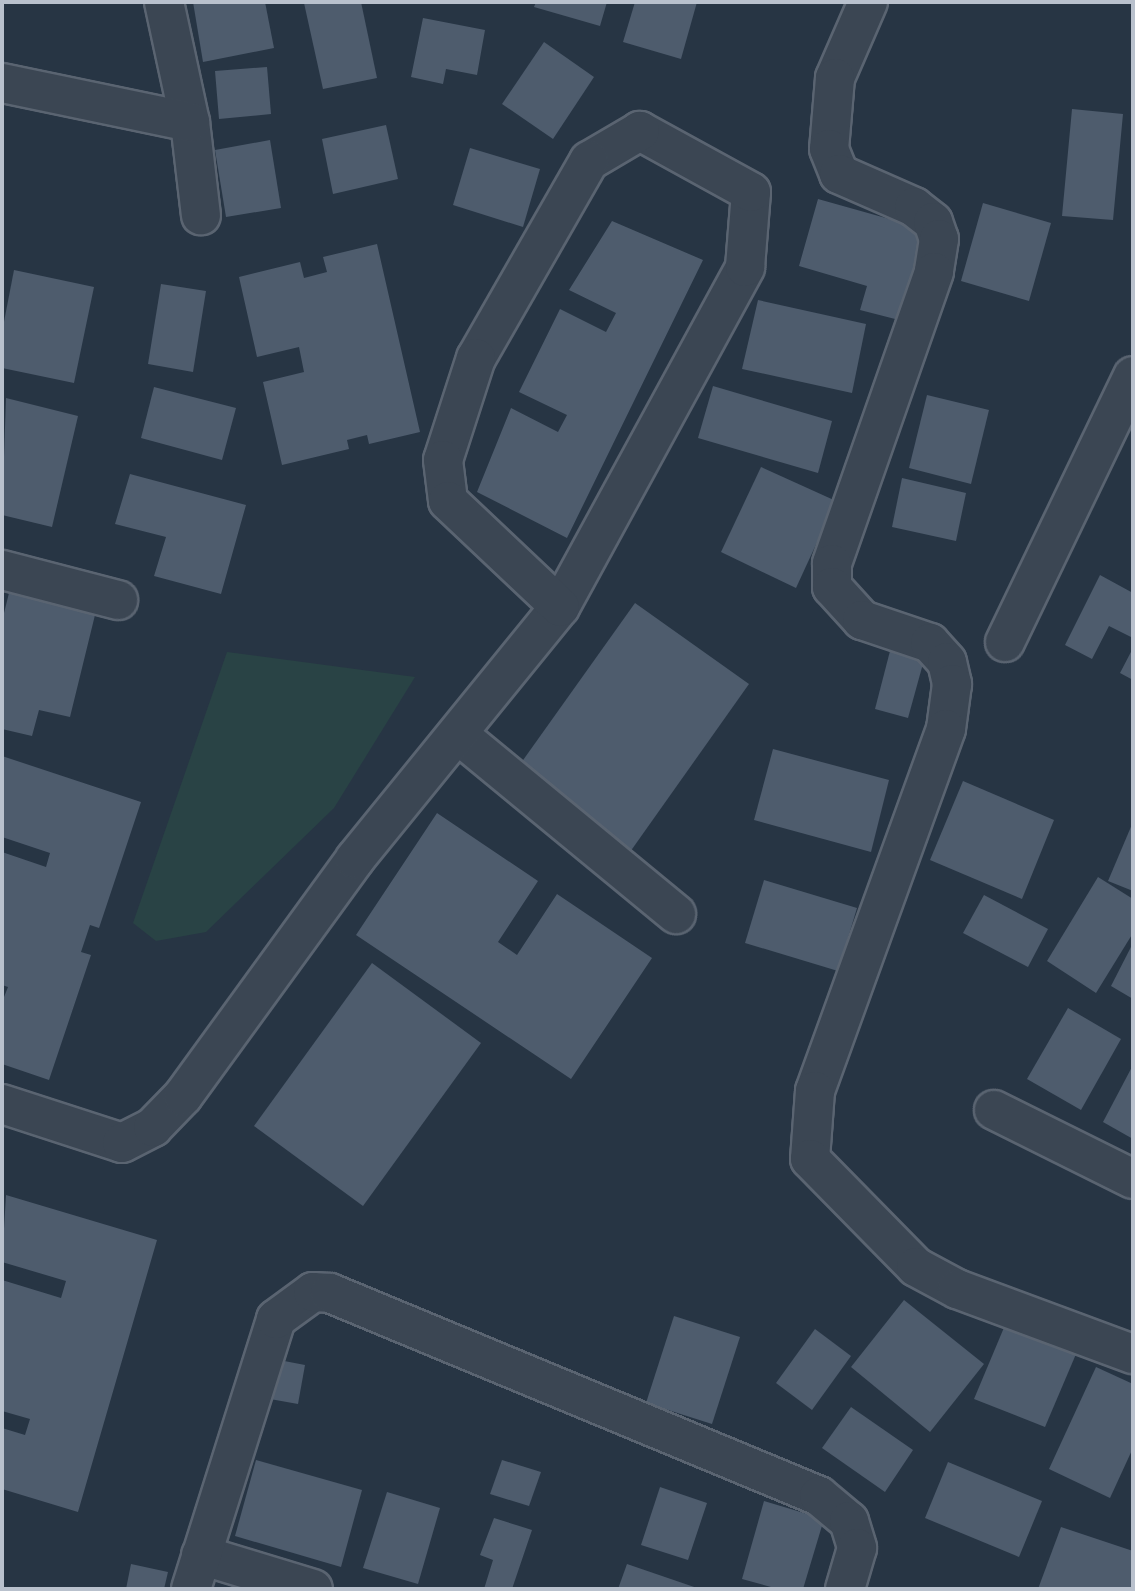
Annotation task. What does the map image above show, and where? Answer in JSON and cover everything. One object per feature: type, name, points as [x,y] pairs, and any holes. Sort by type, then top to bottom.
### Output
[{"type":"street","points":[[164,2],[190,122],[201,215]]},
{"type":"street","points":[[868,2],[835,78],[829,149],[839,174],[914,207],[933,222],[940,239],[934,272],[832,564],[832,587],[862,620],[930,643],[947,662],[952,684],[946,729],[815,1091],[810,1159],[916,1267],[957,1289],[1133,1354]]},
{"type":"street","points":[[2,83],[190,122]]},
{"type":"street","points":[[2,1104],[122,1143],[153,1127],[183,1096],[355,859],[460,736],[560,607],[745,267],[751,192],[639,131],[589,161],[477,358],[443,460],[448,501],[560,607]]},
{"type":"street","points":[[1005,642],[1133,376]]},
{"type":"street","points":[[2,570],[118,600]]},
{"type":"street","points":[[460,736],[676,915]]},
{"type":"street","points":[[994,1111],[1133,1179]]},
{"type":"street","points":[[313,1589],[196,1572],[276,1319],[313,1292],[330,1293],[819,1496],[849,1521],[857,1548],[845,1589]]},
{"type":"green space","points":[[227,652],[415,677],[334,808],[206,932],[156,941],[133,923]]},
{"type":"building","points":[[193,2],[265,2],[274,48],[203,62]]},
{"type":"building","points":[[361,2],[377,78],[323,89],[304,3]]},
{"type":"building","points":[[536,2],[607,2],[600,26],[534,7]]},
{"type":"building","points":[[635,2],[697,2],[681,59],[623,42]]},
{"type":"building","points":[[423,18],[485,30],[477,75],[446,69],[443,84],[411,77]]},
{"type":"building","points":[[544,42],[594,77],[553,139],[502,104]]},
{"type":"building","points":[[267,67],[271,114],[219,119],[215,71]]},
{"type":"building","points":[[1072,109],[1123,114],[1113,220],[1062,216]]},
{"type":"building","points":[[386,125],[398,179],[333,194],[322,139]]},
{"type":"building","points":[[270,140],[281,208],[226,217],[215,150]]},
{"type":"building","points":[[470,148],[540,169],[523,227],[453,205]]},
{"type":"building","points":[[818,199],[925,229],[899,320],[860,310],[867,286],[799,266]]},
{"type":"building","points":[[983,203],[1051,223],[1029,301],[961,281]]},
{"type":"building","points":[[612,221],[703,260],[567,538],[477,492],[511,408],[558,432],[567,415],[519,392],[560,309],[606,332],[616,313],[569,290]]},
{"type":"building","points":[[377,244],[420,432],[369,444],[367,435],[347,440],[349,449],[282,465],[263,382],[304,372],[299,347],[257,357],[239,277],[300,262],[304,278],[327,272],[323,257]]},
{"type":"building","points":[[14,270],[94,287],[74,383],[2,368],[2,332]]},
{"type":"building","points":[[161,284],[206,291],[193,372],[148,364]]},
{"type":"building","points":[[758,300],[866,324],[852,393],[742,369]]},
{"type":"building","points":[[713,386],[832,421],[818,473],[698,438]]},
{"type":"building","points":[[154,387],[236,408],[222,460],[141,438]]},
{"type":"building","points":[[927,395],[989,410],[971,484],[909,468]]},
{"type":"building","points":[[6,398],[78,416],[52,527],[2,515]]},
{"type":"building","points":[[761,467],[836,501],[796,588],[721,552]]},
{"type":"building","points":[[130,474],[246,505],[221,594],[154,576],[166,537],[115,524]]},
{"type":"building","points":[[902,478],[966,493],[956,541],[892,527]]},
{"type":"building","points":[[1100,575],[1133,593],[1133,638],[1109,626],[1092,659],[1065,645]]},
{"type":"building","points":[[9,593],[95,615],[70,717],[39,710],[32,736],[2,729],[2,621]]},
{"type":"building","points":[[635,603],[749,684],[630,852],[516,770]]},
{"type":"building","points":[[1133,648],[1133,680],[1120,673]]},
{"type":"building","points":[[890,651],[924,660],[908,718],[875,709]]},
{"type":"building","points":[[773,749],[889,780],[871,852],[754,820]]},
{"type":"building","points":[[2,756],[141,802],[99,928],[90,925],[81,952],[91,955],[49,1080],[2,1064],[2,1002],[8,987],[2,985],[2,852],[46,867],[50,853],[2,837]]},
{"type":"building","points":[[963,781],[1054,820],[1022,899],[930,860]]},
{"type":"building","points":[[437,813],[538,881],[498,942],[517,955],[557,894],[652,958],[571,1079],[356,935]]},
{"type":"building","points":[[1133,822],[1133,891],[1108,881]]},
{"type":"building","points":[[1098,877],[1133,899],[1133,933],[1096,993],[1047,961]]},
{"type":"building","points":[[764,880],[857,908],[838,971],[745,943]]},
{"type":"building","points":[[984,895],[1048,929],[1028,967],[963,933]]},
{"type":"building","points":[[1133,943],[1133,999],[1111,986]]},
{"type":"building","points":[[372,963],[481,1043],[363,1206],[254,1126]]},
{"type":"building","points":[[1068,1008],[1121,1039],[1081,1110],[1027,1079]]},
{"type":"building","points":[[1133,1065],[1133,1139],[1103,1122]]},
{"type":"building","points":[[6,1195],[157,1240],[78,1512],[2,1489],[2,1428],[25,1435],[30,1419],[2,1411],[2,1280],[61,1298],[66,1281],[2,1262]]},
{"type":"building","points":[[904,1300],[984,1364],[930,1432],[851,1367]]},
{"type":"building","points":[[674,1316],[740,1337],[712,1424],[646,1403]]},
{"type":"building","points":[[1008,1318],[1079,1347],[1045,1427],[974,1399]]},
{"type":"building","points":[[815,1329],[851,1356],[812,1410],[776,1383]]},
{"type":"building","points":[[279,1360],[305,1365],[298,1404],[270,1399]]},
{"type":"building","points":[[1096,1367],[1133,1384],[1133,1448],[1110,1498],[1049,1469]]},
{"type":"building","points":[[851,1407],[913,1450],[885,1492],[822,1448]]},
{"type":"building","points":[[256,1460],[362,1490],[341,1567],[235,1536]]},
{"type":"building","points":[[502,1460],[541,1472],[529,1506],[490,1494]]},
{"type":"building","points":[[948,1462],[1042,1501],[1019,1557],[925,1518]]},
{"type":"building","points":[[660,1487],[707,1503],[688,1560],[641,1545]]},
{"type":"building","points":[[387,1492],[440,1508],[418,1584],[363,1568]]},
{"type":"building","points":[[764,1501],[824,1519],[803,1589],[778,1589],[742,1579]]},
{"type":"building","points":[[494,1518],[532,1530],[512,1589],[484,1589],[493,1560],[480,1555]]},
{"type":"building","points":[[1061,1527],[1133,1551],[1133,1589],[1038,1589]]},
{"type":"building","points":[[131,1564],[168,1572],[164,1589],[126,1589]]},
{"type":"building","points":[[627,1564],[700,1589],[618,1589]]}]
